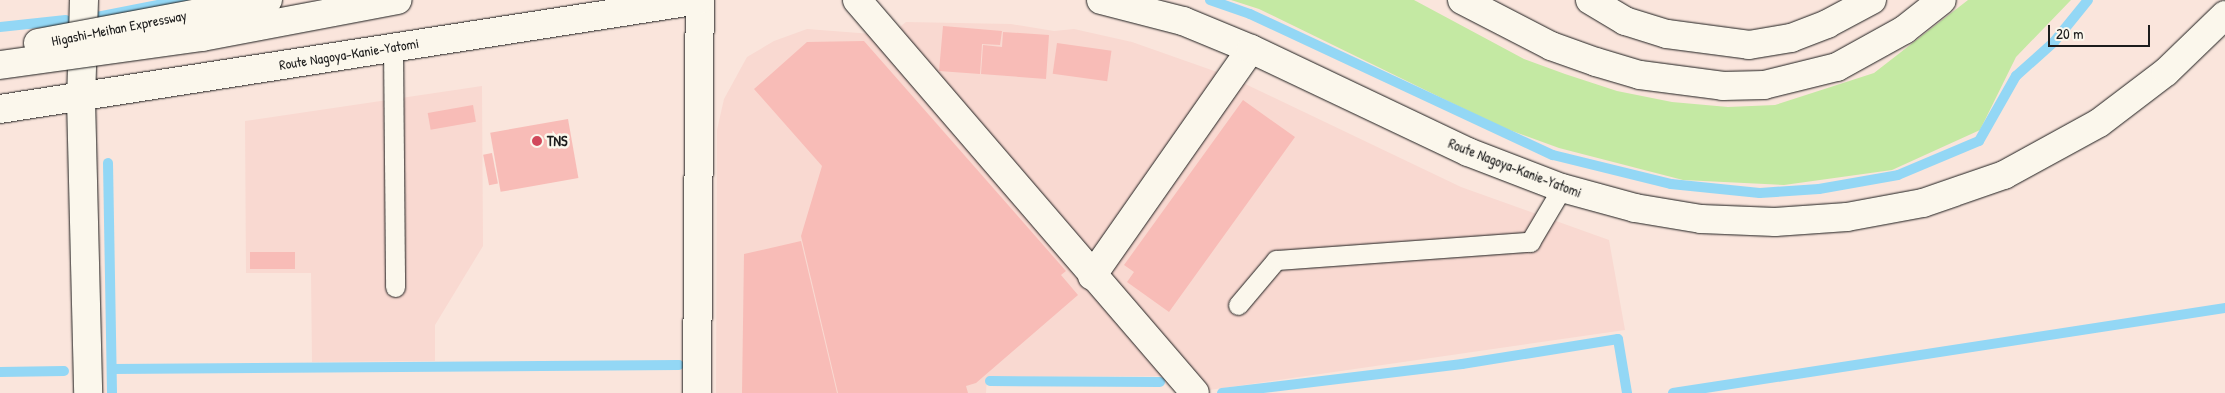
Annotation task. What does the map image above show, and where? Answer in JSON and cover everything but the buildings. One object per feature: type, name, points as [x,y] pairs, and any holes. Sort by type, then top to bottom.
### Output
[{"type":"main road","points":[[84,0],[81,99],[88,393]]},
{"type":"main road","name":"Higashi-Meihan Expressway","points":[[0,50],[268,0]]},
{"type":"main road","points":[[0,65],[202,37],[398,0]]},
{"type":"main road","points":[[697,393],[699,0]]},
{"type":"main road","name":"Route Nagoya-Kanie-Yatomi","points":[[0,109],[81,99],[392,46],[699,0]]},
{"type":"main road","points":[[857,0],[1092,276],[1195,393]]},
{"type":"main road","name":"Route Nagoya-Kanie-Yatomi","points":[[1101,0],[1183,21],[1252,49],[1468,152],[1562,188],[1635,208],[1701,219],[1775,222],[1847,217],[1923,203],[2004,175],[2099,123],[2166,72],[2225,15]]},
{"type":"main road","points":[[1462,0],[1551,46],[1596,62],[1640,75],[1724,86],[1764,85],[1837,67],[1904,30],[1942,0]]},
{"type":"main road","points":[[1590,0],[1626,21],[1667,34],[1749,45],[1791,38],[1827,24],[1872,0]]},
{"type":"main road","points":[[1092,276],[1252,49]]},
{"type":"lane","points":[[392,46],[395,287]]},
{"type":"lane","points":[[1238,304],[1276,260],[1530,242],[1562,188]]},
{"type":"shaded area","points":[[906,22],[1011,24],[1054,31],[1074,29],[1132,42],[1220,73],[1093,255],[896,30]]},
{"type":"shaded area","points":[[807,29],[872,34],[1164,376],[987,377],[986,393],[716,393],[717,130],[724,99],[747,57],[774,41]]},
{"type":"shaded area","points":[[1241,82],[1461,187],[1609,240],[1625,330],[1209,390],[1108,275]]},
{"type":"shaded area","points":[[482,86],[483,246],[435,325],[435,361],[312,362],[311,273],[246,273],[245,121]]},
{"type":"green space","points":[[1231,0],[1414,0],[1524,59],[1565,74],[1617,91],[1672,102],[1728,107],[1775,105],[1874,73],[1968,0],[2071,0],[2016,57],[1980,130],[1892,170],[1784,185],[1683,180],[1559,148],[1501,127],[1259,9]]},
{"type":"waterway","points":[[97,17],[183,0]]},
{"type":"waterway","points":[[1210,0],[1250,14],[1553,155],[1671,184],[1760,193],[1819,189],[1898,175],[1979,141],[2016,76],[2054,42],[2088,0]]},
{"type":"waterway","points":[[0,27],[66,20]]},
{"type":"waterway","points":[[108,163],[112,393]]},
{"type":"waterway","points":[[1673,393],[2225,308]]},
{"type":"waterway","points":[[1222,393],[1462,364],[1618,339],[1627,393]]},
{"type":"waterway","points":[[112,369],[679,365]]},
{"type":"waterway","points":[[0,372],[64,371]]},
{"type":"waterway","points":[[990,381],[1160,382]]},
{"type":"place","name":"TNS","points":[[537,141]]}]
